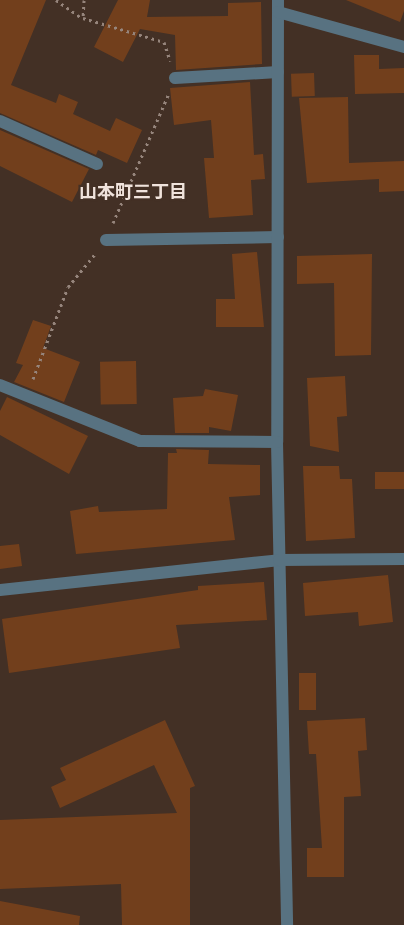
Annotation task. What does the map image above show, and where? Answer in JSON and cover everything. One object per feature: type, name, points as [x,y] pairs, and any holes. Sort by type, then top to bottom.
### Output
[{"type":"street","points":[[287,925],[279,560],[278,6],[404,47]]},
{"type":"street","points":[[175,78],[278,72]]},
{"type":"street","points":[[0,121],[97,164]]},
{"type":"street","points":[[106,240],[278,238]]},
{"type":"street","points":[[0,385],[140,441],[278,442]]},
{"type":"street","points":[[0,590],[279,560],[404,559]]},
{"type":"path","points":[[26,396],[68,288],[106,240],[175,78],[164,42],[83,18],[56,0]]},
{"type":"path","points":[[83,18],[84,0]]},
{"type":"building","points":[[0,0],[46,0],[11,85],[56,103],[59,94],[78,102],[73,114],[110,131],[116,118],[142,130],[127,163],[98,150],[96,155],[0,113]]},
{"type":"building","points":[[118,0],[150,0],[147,17],[228,16],[228,3],[261,2],[262,64],[176,70],[175,35],[140,29],[123,62],[94,47]]},
{"type":"building","points":[[346,0],[404,0],[404,11],[400,22]]},
{"type":"building","points":[[354,55],[379,55],[379,69],[404,68],[404,93],[355,94]]},
{"type":"building","points":[[314,73],[315,96],[292,97],[291,74]]},
{"type":"building","points":[[250,82],[254,155],[263,154],[265,179],[251,180],[253,215],[209,218],[204,158],[214,158],[211,120],[174,125],[170,88]]},
{"type":"building","points":[[348,97],[349,163],[404,161],[404,191],[379,192],[379,179],[307,183],[299,98]]},
{"type":"building","points":[[0,130],[89,169],[72,202],[0,166]]},
{"type":"building","points":[[257,252],[264,327],[216,327],[216,299],[235,299],[232,254]]},
{"type":"building","points":[[372,254],[371,355],[335,356],[334,283],[297,284],[297,256]]},
{"type":"building","points":[[33,320],[51,326],[43,348],[80,362],[64,402],[14,382],[23,365],[16,363]]},
{"type":"building","points":[[136,361],[137,404],[101,405],[100,362]]},
{"type":"building","points":[[345,376],[347,416],[337,417],[339,452],[310,446],[307,378]]},
{"type":"building","points":[[205,389],[238,395],[231,431],[209,427],[209,433],[175,433],[173,398],[203,396]]},
{"type":"building","points":[[7,397],[88,436],[69,474],[0,435],[0,411]]},
{"type":"building","points":[[176,449],[209,450],[208,464],[260,465],[260,495],[229,497],[235,540],[76,554],[70,511],[98,506],[99,512],[167,509],[168,453],[177,453]]},
{"type":"building","points":[[303,466],[339,466],[340,479],[352,479],[355,538],[306,541]]},
{"type":"building","points":[[375,472],[404,472],[404,489],[375,489]]},
{"type":"building","points":[[19,544],[22,566],[0,569],[0,546]]},
{"type":"building","points":[[388,575],[393,622],[359,626],[358,612],[305,616],[303,583]]},
{"type":"building","points":[[264,582],[267,620],[176,625],[180,648],[9,673],[2,619],[198,590],[198,586]]},
{"type":"building","points":[[299,673],[316,673],[316,710],[299,710]]},
{"type":"building","points":[[365,718],[367,750],[358,751],[361,796],[344,797],[344,877],[307,877],[307,848],[322,848],[316,754],[309,754],[307,721]]},
{"type":"building","points":[[165,720],[195,786],[190,788],[190,925],[122,925],[121,884],[0,889],[0,820],[177,813],[154,765],[60,808],[51,787],[66,780],[60,768]]},
{"type":"building","points":[[0,901],[80,916],[79,925],[0,925]]},
{"type":"district","name":"山本町三丁目","points":[[133,192]]}]
